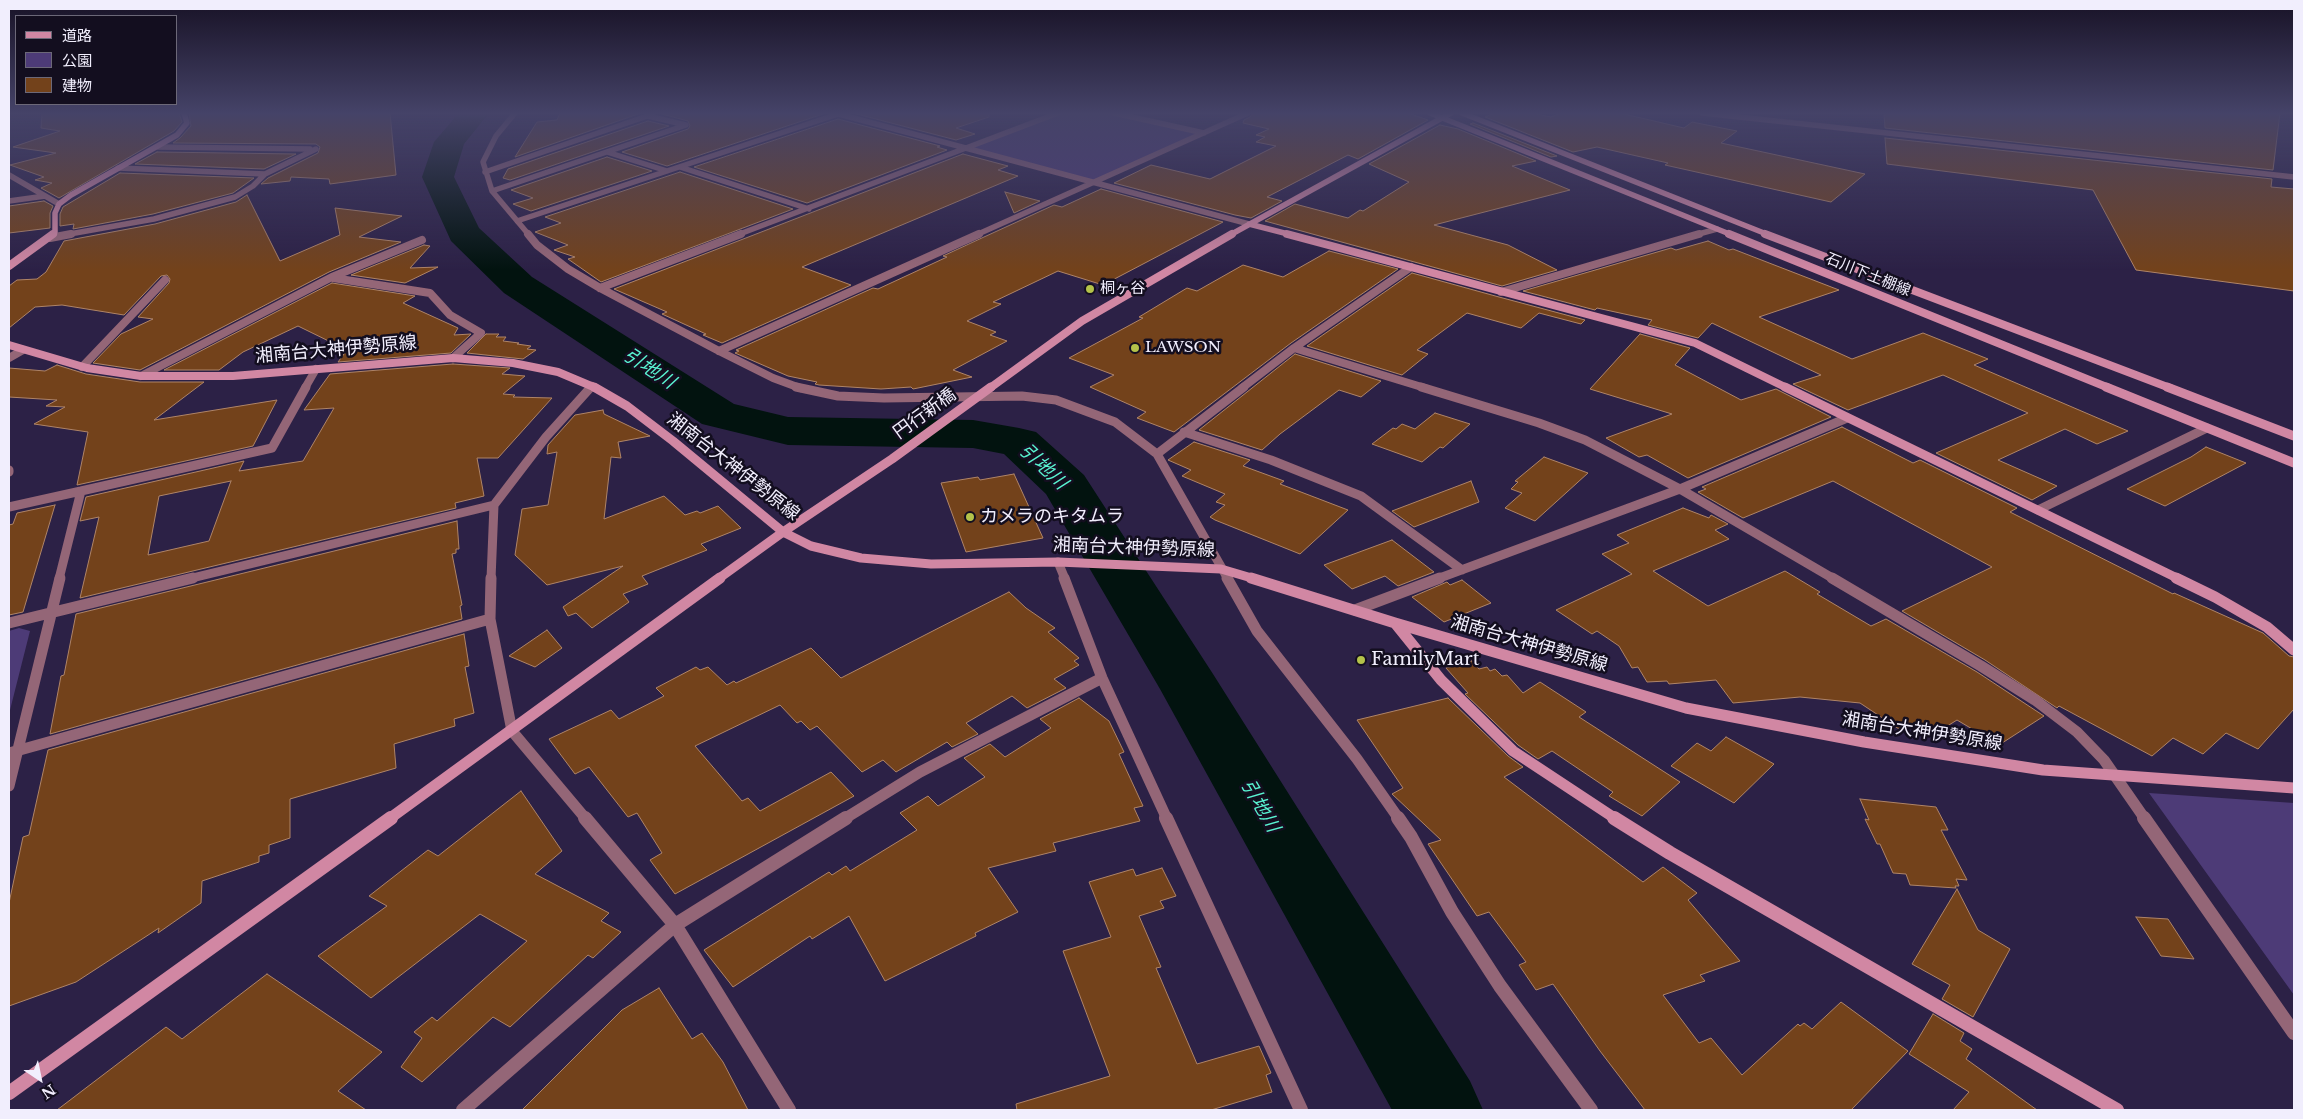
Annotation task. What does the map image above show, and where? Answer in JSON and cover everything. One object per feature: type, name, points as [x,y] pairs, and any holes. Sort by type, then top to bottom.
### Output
[{"type":"street","points":[[9,266],[50,238],[54,232],[55,213],[59,204],[71,195],[123,165]]},
{"type":"street","points":[[50,238],[154,219],[235,197],[253,186],[265,174],[282,165]]},
{"type":"street","points":[[483,165],[492,191],[536,245],[568,269],[719,352],[773,378],[802,389],[838,396],[884,398],[1022,396],[1056,400],[1115,422],[1157,454],[1257,631],[1357,759],[1411,837],[1452,912],[1500,986],[1591,1110]]},
{"type":"street","points":[[484,172],[504,165]]},
{"type":"street","points":[[492,191],[568,165]]},
{"type":"street","points":[[649,165],[667,171]]},
{"type":"street","points":[[518,221],[685,165]]},
{"type":"street","points":[[600,288],[921,165]]},
{"type":"street","points":[[1031,165],[1696,343],[2215,597],[2267,627],[2294,650]]},
{"type":"street","points":[[719,352],[1133,165]]},
{"type":"street","name":"円行新橋","points":[[9,1093],[512,731],[783,532],[892,459],[1082,322],[1250,224],[1356,165]]},
{"type":"street","name":"石川下土棚線","points":[[1559,165],[2294,463]]},
{"type":"street","name":"石川下土棚線","points":[[1592,165],[1814,254],[2294,436]]},
{"type":"street","points":[[2185,165],[2294,177]]},
{"type":"street","points":[[680,167],[809,209]]},
{"type":"street","points":[[118,168],[265,174]]},
{"type":"street","points":[[9,175],[59,204]]},
{"type":"street","points":[[9,200],[45,196]]},
{"type":"street","points":[[1501,292],[1717,229]]},
{"type":"street","points":[[141,376],[332,277],[422,240]]},
{"type":"street","points":[[1157,454],[1294,348],[1411,267]]},
{"type":"street","points":[[332,277],[430,293],[450,315],[481,333],[453,358]]},
{"type":"street","points":[[82,367],[165,280]]},
{"type":"street","name":"湘南台大神伊勢原線","points":[[9,345],[82,367],[141,376],[233,376],[453,358],[513,363],[558,372],[592,386],[627,406],[673,441],[783,532],[812,546],[861,558],[931,564],[1063,562],[1221,568],[1395,623],[1686,708],[1883,745],[2043,770],[2294,788]]},
{"type":"street","points":[[1294,348],[1539,423],[1584,440],[1631,462],[1981,666],[2035,700],[2077,732],[2115,775],[2294,1034]]},
{"type":"street","points":[[9,358],[23,350]]},
{"type":"street","points":[[9,507],[272,448],[316,369]]},
{"type":"street","points":[[592,386],[546,437],[494,505],[490,619],[512,731],[675,924],[789,1110]]},
{"type":"street","points":[[1355,610],[1680,490],[1847,418]]},
{"type":"street","points":[[2038,510],[2207,428]]},
{"type":"street","points":[[1184,432],[1271,460],[1361,496],[1462,570]]},
{"type":"street","points":[[9,786],[14,752],[82,491]]},
{"type":"street","points":[[9,623],[494,505]]},
{"type":"street","points":[[1063,562],[1102,678],[1301,1110]]},
{"type":"street","points":[[14,752],[490,619]]},
{"type":"street","points":[[1395,623],[1441,680],[1476,716],[1513,750],[1563,786],[1670,853],[2118,1110]]},
{"type":"street","points":[[463,1110],[675,924],[920,772],[1102,678]]},
{"type":"green space","points":[[1031,165],[1133,165],[1096,182]]},
{"type":"green space","points":[[19,628],[30,631],[9,714],[9,631]]},
{"type":"green space","points":[[2149,793],[2294,803],[2294,995]]},
{"type":"building","points":[[11,165],[115,165],[59,198],[41,188],[52,183],[35,180],[44,177]]},
{"type":"building","points":[[166,165],[272,165],[264,169]]},
{"type":"building","points":[[294,165],[395,165],[396,175],[330,184],[329,179],[291,177],[290,181],[261,184],[268,178]]},
{"type":"building","points":[[519,165],[554,165],[510,180],[503,178],[508,169]]},
{"type":"building","points":[[583,165],[633,165],[652,171],[531,211],[513,204],[533,198],[511,190]]},
{"type":"building","points":[[699,165],[907,165],[807,203],[694,167]]},
{"type":"building","points":[[934,165],[1005,165],[1008,166],[998,170],[1018,176],[802,267],[851,285],[722,343],[662,314],[667,312],[614,289]]},
{"type":"building","points":[[1151,165],[1210,179],[1238,165],[1328,165],[1267,197],[1282,201],[1251,218],[1114,183]]},
{"type":"building","points":[[1372,165],[1516,165],[1512,166],[1570,190],[1434,225],[1508,245],[1557,270],[1502,286],[1265,221],[1295,204],[1348,218],[1360,210],[1363,211],[1409,182]]},
{"type":"building","points":[[1666,165],[1824,165],[1865,174],[1831,202]]},
{"type":"building","points":[[1897,165],[2142,165],[2272,179],[2271,187],[2294,189],[2294,291],[2136,270],[2093,190]]},
{"type":"building","points":[[2229,165],[2274,165],[2273,170]]},
{"type":"building","points":[[680,172],[793,209],[601,282],[568,259],[575,257],[554,250],[568,245],[535,232],[561,223],[545,217]]},
{"type":"building","points":[[120,173],[254,178],[233,193],[153,214],[73,229],[74,224],[60,226],[60,214],[63,207]]},
{"type":"building","points":[[1101,189],[1223,222],[1103,285],[1058,271],[993,302],[1001,304],[967,321],[996,332],[990,335],[1007,341],[953,370],[972,377],[913,389],[911,387],[881,389],[819,385],[815,384],[817,382],[788,376],[735,353],[739,351],[736,350],[873,288],[878,289],[947,257],[943,256],[1054,205],[1062,207]]},
{"type":"building","points":[[1005,192],[1040,201],[1014,213]]},
{"type":"building","points":[[247,195],[280,261],[340,235],[335,208],[402,216],[359,237],[401,242],[329,272],[140,370],[93,363],[121,334],[153,319],[138,317],[169,283],[170,279],[167,275],[161,276],[124,315],[62,305],[35,307],[9,328],[9,286],[17,280],[37,279],[46,272],[64,241],[155,224],[236,202]]},
{"type":"building","points":[[44,201],[53,206],[50,213],[50,228],[9,233],[9,206]]},
{"type":"building","points":[[1708,241],[1839,290],[1759,317],[1852,359],[1923,333],[1988,359],[1974,365],[2128,431],[2097,444],[2065,429],[1998,460],[2057,486],[2032,500],[1936,453],[2028,413],[1943,375],[1848,410],[1793,384],[1821,375],[1712,323],[1698,338],[1648,325],[1652,320],[1597,308],[1595,310],[1523,291],[1671,248],[1676,250]]},
{"type":"building","points":[[424,245],[430,246],[410,268],[438,267],[405,283],[351,275]]},
{"type":"building","points":[[1329,251],[1398,269],[1291,343],[1174,432],[1137,418],[1146,412],[1090,387],[1114,375],[1069,358],[1143,318],[1139,317],[1187,288],[1197,291],[1243,265],[1283,277]]},
{"type":"building","points":[[1412,273],[1585,320],[1581,324],[1539,313],[1521,328],[1467,313],[1417,350],[1428,354],[1402,375],[1307,346]]},
{"type":"building","points":[[332,283],[415,296],[403,303],[458,328],[454,335],[471,334],[451,353],[338,362],[347,350],[298,326],[243,352],[219,370],[164,370]]},
{"type":"building","points":[[486,334],[499,334],[496,337],[506,337],[503,341],[531,346],[527,349],[536,350],[523,359],[467,353]]},
{"type":"building","points":[[1640,334],[1690,348],[1675,365],[1741,400],[1776,389],[1831,417],[1688,478],[1647,455],[1639,457],[1606,438],[1672,414],[1590,389]]},
{"type":"building","points":[[1295,354],[1381,381],[1361,397],[1339,390],[1280,434],[1262,450],[1199,430]]},
{"type":"building","points":[[453,364],[510,368],[502,374],[525,376],[503,394],[515,395],[513,397],[552,398],[498,458],[477,458],[484,496],[455,503],[456,508],[80,598],[99,517],[80,521],[86,497],[244,461],[239,471],[303,461],[334,408],[304,410],[330,374]],"holes":[[[231,481],[209,541],[148,555],[159,496]]]},
{"type":"building","points":[[57,365],[86,374],[140,382],[204,382],[154,420],[277,400],[253,446],[77,485],[88,432],[34,424],[65,407],[46,406],[57,400],[9,397],[9,368],[45,371]]},
{"type":"building","points":[[603,410],[604,414],[650,436],[618,442],[621,458],[611,457],[604,519],[664,496],[685,515],[697,511],[700,513],[718,506],[741,528],[701,544],[707,550],[642,576],[648,584],[623,594],[629,602],[592,628],[576,613],[568,616],[563,607],[623,566],[547,585],[515,555],[522,509],[548,505],[557,452],[547,454],[548,445],[575,415]]},
{"type":"building","points":[[1435,413],[1470,424],[1443,448],[1440,447],[1422,462],[1372,444],[1393,428],[1396,429],[1402,424],[1415,429]]},
{"type":"building","points":[[1842,427],[1913,463],[1920,460],[2017,508],[2010,512],[2173,594],[2263,633],[2289,656],[2294,657],[2294,709],[2258,749],[2226,733],[2203,754],[2173,738],[2152,756],[2059,706],[2057,708],[1985,660],[1902,611],[1992,567],[1833,481],[1743,518],[1698,492],[1706,489],[1702,487]]},
{"type":"building","points":[[1194,442],[1250,460],[1243,466],[1284,481],[1280,484],[1348,510],[1300,554],[1215,520],[1210,517],[1225,505],[1216,502],[1225,494],[1182,476],[1191,470],[1168,460]]},
{"type":"building","points":[[2206,447],[2246,463],[2165,506],[2127,489],[2191,457]]},
{"type":"building","points":[[1544,457],[1588,473],[1535,521],[1505,508],[1522,493],[1511,489],[1518,482],[1515,481]]},
{"type":"building","points":[[1014,474],[1043,538],[966,552],[941,483],[978,477],[980,480]]},
{"type":"building","points":[[1471,481],[1479,502],[1414,527],[1392,511]]},
{"type":"building","points":[[55,505],[23,612],[9,615],[9,525],[13,524],[17,513]]},
{"type":"building","points":[[1683,508],[1709,518],[1711,515],[1728,524],[1715,530],[1729,539],[1653,571],[1708,606],[1785,571],[1820,592],[1817,594],[1871,626],[1886,619],[1977,672],[2044,716],[1999,745],[1957,720],[1936,733],[1932,730],[1924,735],[1911,727],[1902,731],[1860,703],[1800,697],[1733,703],[1716,680],[1669,684],[1667,681],[1647,682],[1638,667],[1632,668],[1619,646],[1597,631],[1592,634],[1556,610],[1632,574],[1602,554],[1629,543],[1617,535]]},
{"type":"building","points":[[457,521],[459,549],[456,549],[456,553],[452,554],[462,605],[460,606],[462,619],[50,734],[61,676],[64,675],[76,614]]},
{"type":"building","points":[[1392,540],[1434,572],[1398,586],[1385,576],[1352,589],[1324,565]]},
{"type":"building","points":[[1462,580],[1491,603],[1444,622],[1412,597],[1447,582],[1450,585]]},
{"type":"building","points":[[1009,592],[1026,608],[1055,628],[1048,632],[1079,658],[1074,661],[1079,665],[1054,679],[1066,688],[1027,708],[1012,696],[966,723],[978,734],[952,747],[947,742],[896,772],[883,760],[862,772],[817,726],[810,730],[801,721],[797,723],[780,705],[695,746],[742,801],[748,798],[760,811],[831,772],[854,796],[675,894],[650,860],[662,853],[637,813],[628,817],[589,767],[575,774],[549,739],[611,710],[619,719],[664,696],[656,688],[696,667],[700,670],[708,667],[727,685],[734,681],[736,683],[811,648],[841,678]]},
{"type":"building","points":[[547,630],[562,648],[535,667],[509,656]]},
{"type":"building","points":[[464,634],[469,666],[465,667],[474,713],[454,719],[455,726],[394,744],[396,768],[290,799],[290,838],[269,845],[269,853],[259,856],[259,862],[202,881],[201,903],[158,933],[159,928],[76,982],[9,1006],[9,903],[23,837],[29,835],[48,750]]},
{"type":"building","points":[[1472,661],[1479,669],[1487,667],[1490,671],[1495,669],[1502,676],[1507,675],[1523,693],[1540,682],[1586,712],[1579,717],[1680,782],[1642,816],[1609,796],[1613,792],[1552,751],[1538,759],[1518,745],[1465,694],[1468,693],[1446,668]]},
{"type":"building","points":[[1079,698],[1109,721],[1124,752],[1119,754],[1143,806],[1134,808],[1140,821],[1053,843],[1056,851],[988,868],[1018,912],[975,933],[976,936],[885,981],[849,916],[812,939],[810,936],[733,987],[704,950],[829,872],[832,875],[846,866],[850,871],[917,830],[900,813],[928,796],[938,806],[985,777],[964,758],[990,744],[1005,757],[1051,728],[1040,719]]},
{"type":"building","points":[[1448,698],[1508,756],[1523,767],[1504,777],[1643,882],[1663,867],[1697,893],[1688,900],[1740,961],[1700,975],[1705,981],[1663,995],[1699,1043],[1711,1038],[1742,1075],[1798,1024],[1800,1026],[1804,1023],[1812,1029],[1841,1002],[1908,1051],[1851,1110],[1645,1110],[1600,1051],[1553,984],[1536,990],[1519,965],[1526,962],[1489,912],[1477,916],[1428,844],[1441,840],[1392,794],[1403,788],[1357,720]]},
{"type":"building","points":[[1726,737],[1774,764],[1734,803],[1671,766],[1697,743],[1711,751]]},
{"type":"building","points":[[521,791],[562,851],[535,874],[609,913],[601,921],[621,932],[593,958],[588,955],[510,1027],[493,1017],[422,1082],[401,1067],[422,1038],[414,1032],[432,1017],[437,1021],[527,941],[480,914],[371,998],[318,956],[387,906],[369,896],[428,850],[438,856]]},
{"type":"building","points":[[1860,799],[1936,807],[1948,830],[1941,830],[1967,880],[1956,879],[1959,886],[1955,886],[1956,888],[1910,885],[1906,874],[1893,873],[1880,844],[1877,844],[1865,819],[1869,820]]},
{"type":"building","points":[[1162,868],[1176,896],[1160,901],[1164,908],[1139,916],[1161,967],[1156,968],[1197,1064],[1259,1046],[1271,1073],[1266,1075],[1272,1092],[1211,1110],[1017,1110],[1016,1104],[1110,1076],[1063,951],[1111,937],[1089,882],[1133,869],[1136,876]]},
{"type":"building","points":[[1957,889],[1978,930],[2010,949],[1973,1017],[1942,999],[1950,985],[1912,964]]},
{"type":"building","points":[[2136,917],[2168,919],[2194,959],[2161,956]]},
{"type":"building","points":[[267,974],[382,1052],[338,1091],[366,1110],[57,1110],[166,1027],[182,1039]]},
{"type":"building","points":[[659,988],[692,1039],[702,1033],[723,1062],[748,1110],[522,1110],[622,1010]]},
{"type":"building","points":[[1933,1014],[1964,1033],[1960,1041],[1972,1049],[1966,1059],[2037,1110],[1953,1110],[1969,1092],[1909,1054]]},
{"type":"waterway","name":"引地川","points":[[442,165],[438,177],[464,233],[518,285],[718,414],[788,431],[973,434],[1019,442],[1066,486],[1191,689],[1439,1110]]},
{"type":"place","name":"桐ヶ谷","points":[[1090,289]]},
{"type":"place","name":"LAWSON","points":[[1135,348]]},
{"type":"place","name":"カメラのキタムラ","points":[[970,517]]},
{"type":"place","name":"FamilyMart","points":[[1361,660]]}]
